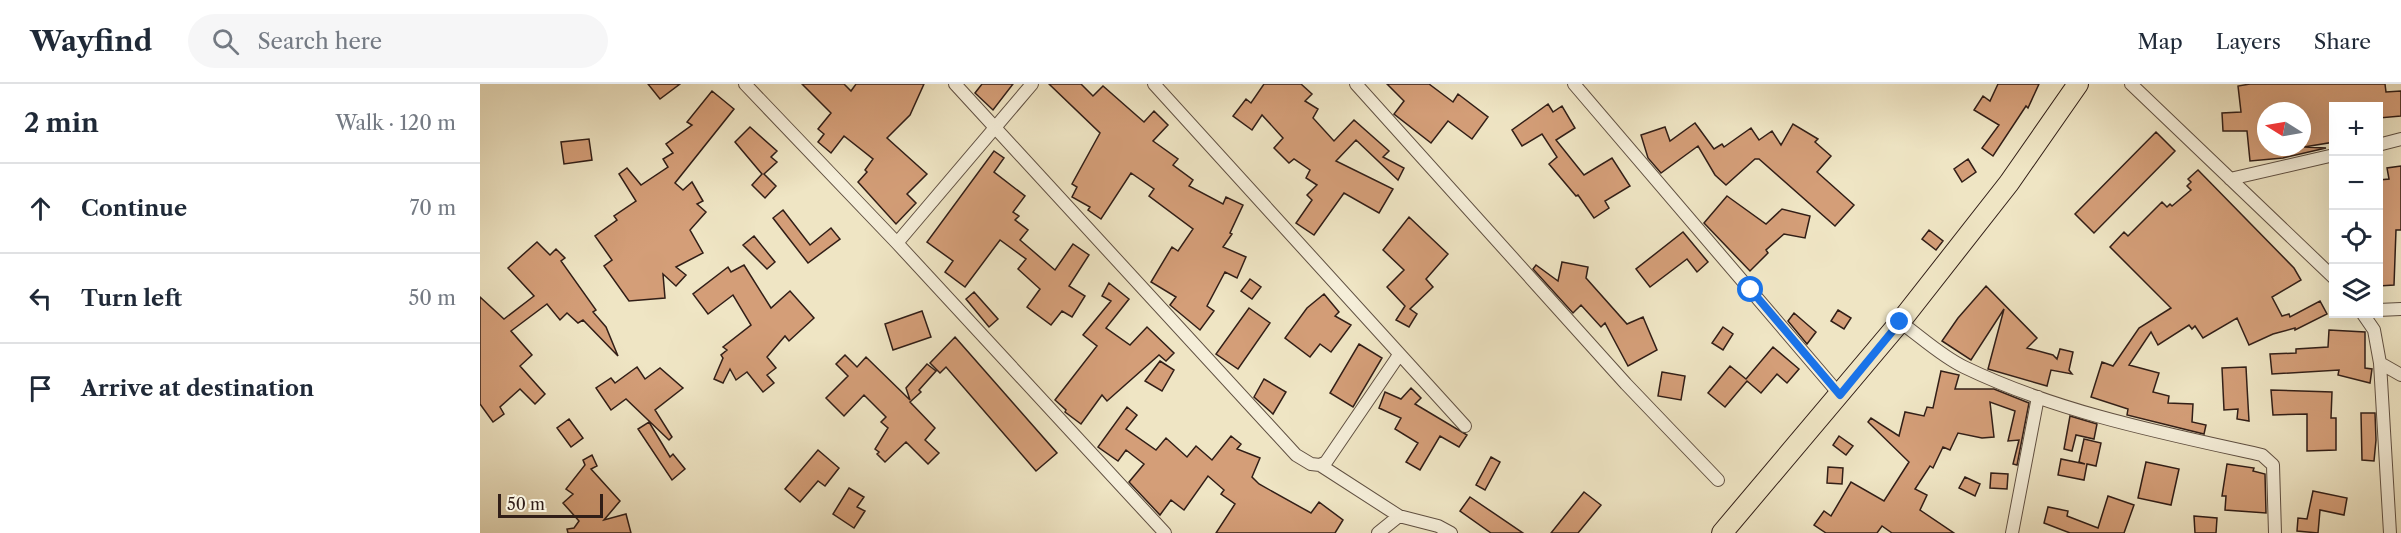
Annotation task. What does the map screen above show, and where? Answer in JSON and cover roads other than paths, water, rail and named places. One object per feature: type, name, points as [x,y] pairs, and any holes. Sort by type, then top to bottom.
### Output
[{"type":"main road","points":[[1722,533],[1900,322],[2009,183],[2078,84]]},
{"type":"street","points":[[745,84],[897,243],[1165,533]]},
{"type":"street","points":[[955,84],[1296,455],[1311,464],[1320,465],[1399,516],[1438,526],[1451,533]]},
{"type":"street","points":[[897,243],[997,129],[1032,84]]},
{"type":"street","points":[[1154,84],[1465,426]]},
{"type":"street","points":[[1356,84],[1626,384],[1718,480]]},
{"type":"street","points":[[1574,84],[1840,395]]},
{"type":"street","points":[[2131,84],[2329,273]]},
{"type":"street","points":[[2383,144],[2401,139]]},
{"type":"street","points":[[2230,179],[2330,156]]},
{"type":"street","points":[[2383,310],[2401,309]]},
{"type":"street","points":[[2366,318],[2374,330],[2380,363],[2390,533]]},
{"type":"street","points":[[1900,322],[1962,366],[2038,397],[2160,432],[2262,455],[2273,465],[2276,533]]},
{"type":"street","points":[[1320,465],[1326,462],[1399,355]]},
{"type":"street","points":[[2380,363],[2401,375]]},
{"type":"street","points":[[2012,533],[2038,397]]},
{"type":"street","points":[[1378,533],[1399,516]]}]
